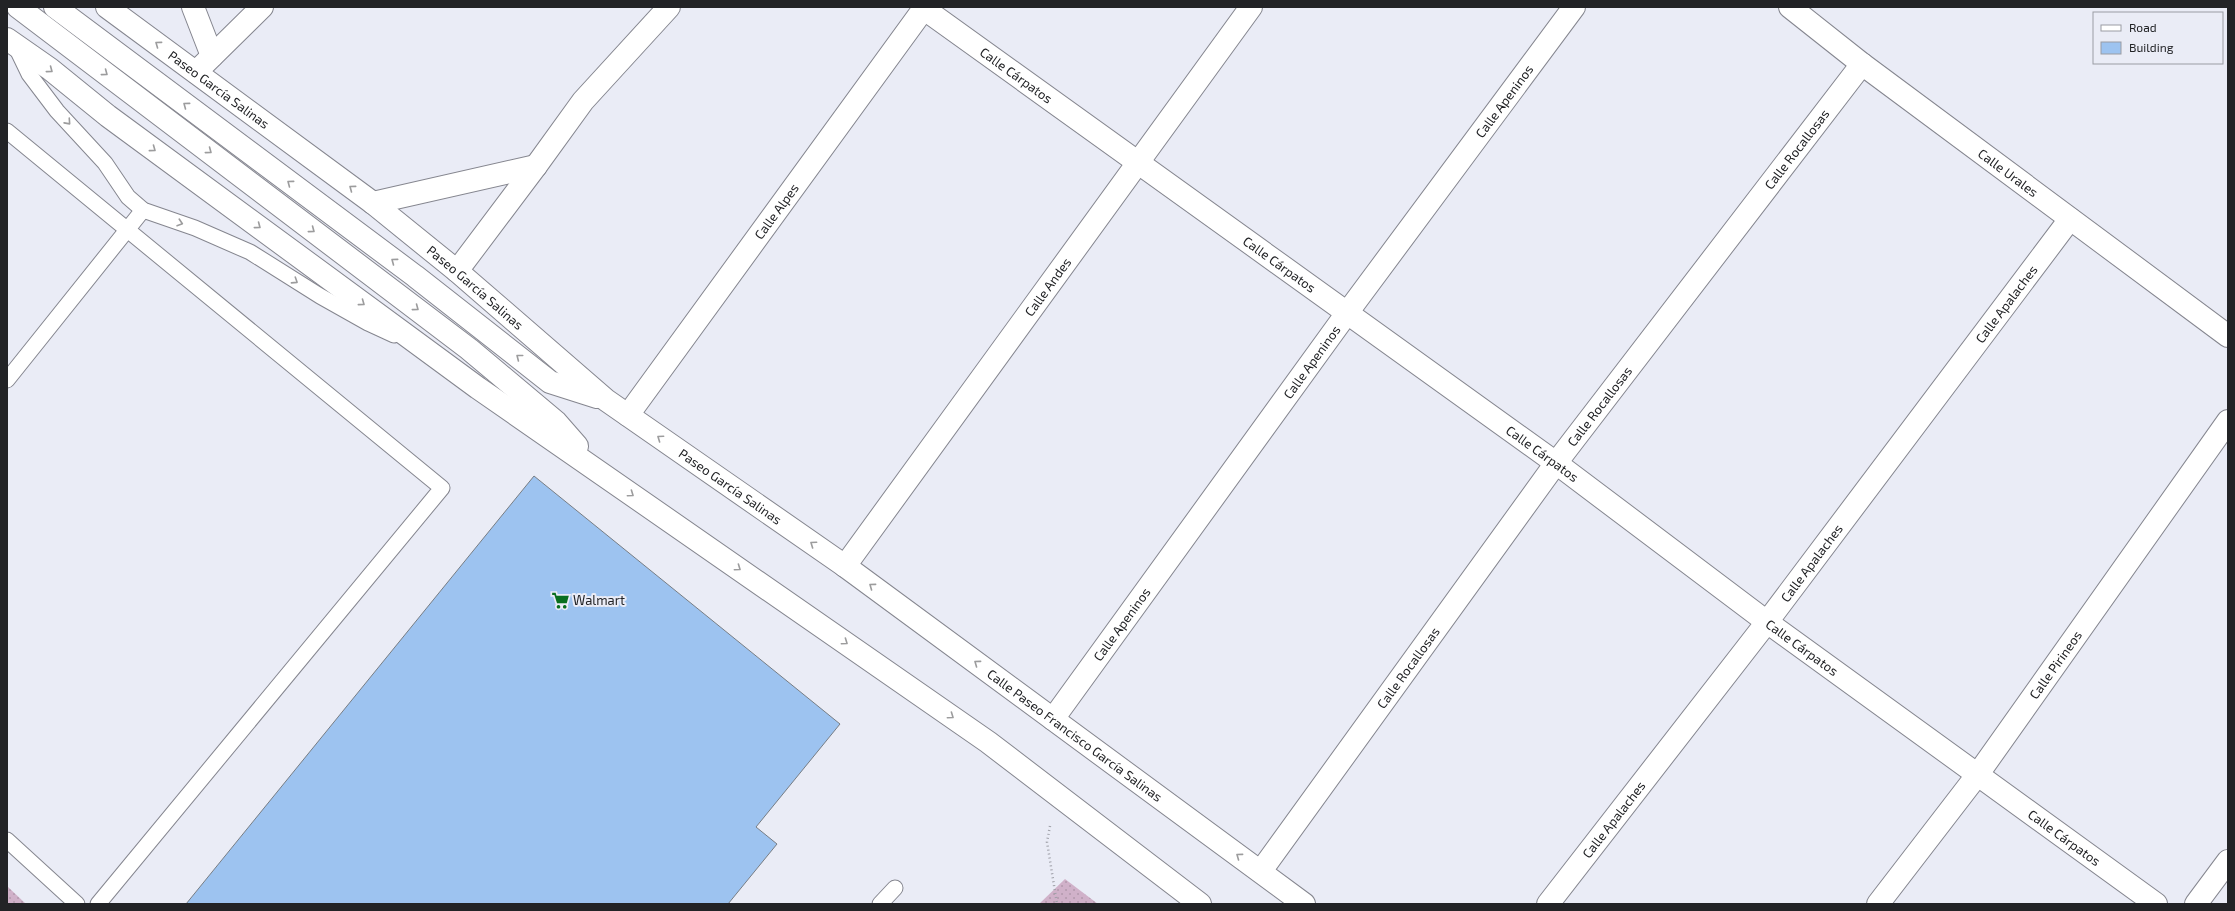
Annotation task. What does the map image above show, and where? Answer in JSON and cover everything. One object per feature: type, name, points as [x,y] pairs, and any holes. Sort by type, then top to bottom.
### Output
[{"type":"street","points":[[18,7],[469,349],[556,422],[599,471]]},
{"type":"street","points":[[55,7],[408,271],[550,382],[606,400]]},
{"type":"street","name":"Paseo García Salinas","points":[[107,7],[373,203],[457,271],[606,400],[845,566]]},
{"type":"street","points":[[193,7],[212,56]]},
{"type":"street","points":[[196,72],[262,7]]},
{"type":"street","points":[[457,271],[583,101],[668,7]]},
{"type":"street","name":"Calle Andes","points":[[845,566],[1251,7]]},
{"type":"street","name":"Calle Apeninos","points":[[1053,719],[1347,313],[1574,7]]},
{"type":"street","name":"Calle Urales","points":[[1790,7],[1862,64],[2228,336]]},
{"type":"street","name":"Calle Cárpatos","points":[[924,8],[1556,462],[1767,622],[2156,904]]},
{"type":"street","name":"Calle Alpes","points":[[628,415],[924,8]]},
{"type":"street","points":[[11,42],[50,69],[108,116],[478,388],[988,742],[1200,904]]},
{"type":"street","name":"Calle Rocallosas","points":[[1261,871],[1556,462],[1862,64]]},
{"type":"street","points":[[373,203],[536,166]]},
{"type":"street","name":"Calle Apalaches","points":[[1548,904],[1767,622],[2070,219]]},
{"type":"street","name":"Calle Pirineos","points":[[1878,904],[1978,774],[2228,421]]},
{"type":"street","name":"Calle Paseo Francisco García Salinas","points":[[845,566],[1304,904]]},
{"type":"street","points":[[2196,904],[2228,861]]},
{"type":"lane","points":[[11,42],[29,74],[53,105],[105,163],[128,197],[142,210],[195,228],[250,252],[320,296],[368,323],[430,352]]},
{"type":"lane","points":[[7,131],[442,488],[98,904]]},
{"type":"lane","points":[[7,380],[128,230],[142,210]]},
{"type":"lane","points":[[7,840],[77,904]]},
{"type":"lane","points":[[880,904],[895,888]]},
{"type":"path","points":[[1057,794],[1047,842],[1057,904]]},
{"type":"shaded area","points":[[1065,879],[1098,904],[1039,904]]},
{"type":"shaded area","points":[[7,886],[26,904],[7,904]]},
{"type":"building","name":"Walmart","points":[[534,476],[840,724],[756,827],[777,844],[728,904],[186,904]]},
{"type":"place","name":"Walmart","points":[[560,600]]}]
